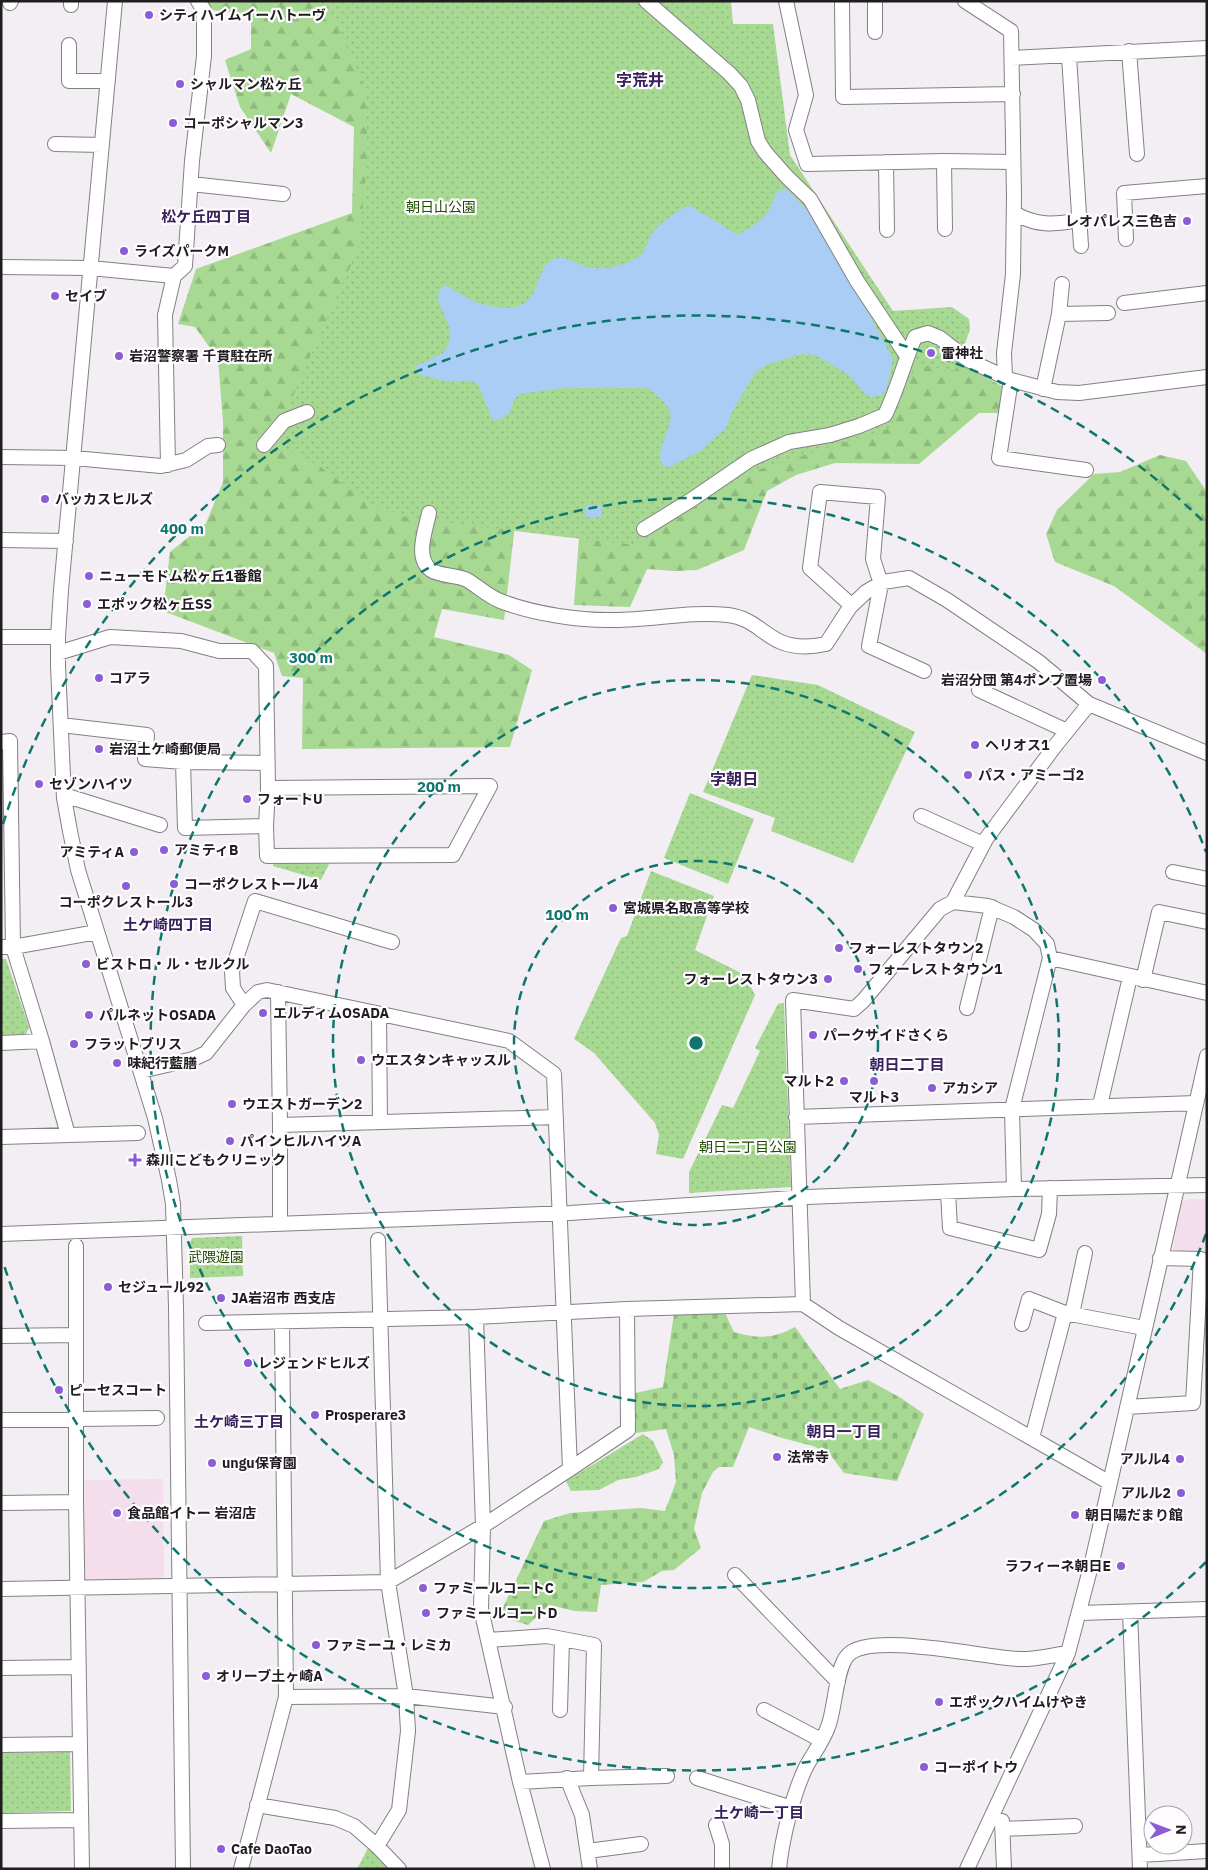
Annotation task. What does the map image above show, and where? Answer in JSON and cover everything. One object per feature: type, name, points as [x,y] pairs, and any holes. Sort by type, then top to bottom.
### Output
[{"type":"street","points":[[115,1],[66,541],[58,652],[64,795],[78,870],[141,1071],[169,1180],[174,1227],[184,1869]]},
{"type":"street","points":[[168,465],[165,315],[174,276],[185,266],[204,56],[204,10],[198,1]]},
{"type":"street","points":[[646,1],[729,73],[741,86],[748,100],[758,141],[787,177],[810,198],[857,281],[906,356]]},
{"type":"street","points":[[786,1],[806,95],[796,130],[807,164],[944,161],[1014,162]]},
{"type":"street","points":[[842,1],[843,98],[1013,94]]},
{"type":"street","points":[[875,1],[875,32]]},
{"type":"street","points":[[965,1],[1011,31],[1014,162],[1013,274],[1004,353],[1008,379],[999,458],[1086,470]]},
{"type":"street","points":[[69,45],[69,80],[108,81]]},
{"type":"street","points":[[1012,58],[1207,48]]},
{"type":"street","points":[[1129,52],[1136,154]]},
{"type":"street","points":[[1069,56],[1081,246]]},
{"type":"street","points":[[55,144],[102,145]]},
{"type":"street","points":[[944,161],[945,229]]},
{"type":"street","points":[[886,162],[887,230]]},
{"type":"street","points":[[191,184],[283,194]]},
{"type":"street","points":[[1126,239],[1124,193],[1207,186]]},
{"type":"street","points":[[1014,212],[1026,220],[1048,224],[1079,220]]},
{"type":"street","points":[[1,266],[90,268],[174,276]]},
{"type":"street","points":[[1043,389],[1059,314],[1062,284]]},
{"type":"street","points":[[1124,303],[1207,294]]},
{"type":"street","points":[[1059,314],[1108,313]]},
{"type":"street","points":[[644,530],[752,459],[789,442],[830,435],[885,415],[896,392],[906,356],[915,337],[928,332],[940,338],[968,360],[1008,379],[1057,392],[1079,393],[1207,377]]},
{"type":"street","points":[[264,445],[284,421],[307,412]]},
{"type":"street","points":[[1,457],[74,458],[161,466],[186,460],[208,446],[218,445]]},
{"type":"street","points":[[851,605],[810,568],[820,492],[878,497],[873,559],[881,584],[869,646],[924,671]]},
{"type":"street","points":[[428,512],[422,558],[431,570],[466,580],[501,602],[528,609],[591,620],[702,614],[729,615],[747,620],[782,643],[810,647],[826,644],[851,605],[866,592],[881,584],[897,579],[909,578],[947,600],[1039,662],[1089,704],[1207,754]]},
{"type":"street","points":[[1,540],[66,541]]},
{"type":"street","points":[[1,637],[58,637]]},
{"type":"street","points":[[58,652],[110,637],[181,641],[219,651],[252,651],[266,666],[267,856],[453,854],[490,786],[268,788]]},
{"type":"street","points":[[979,690],[1067,731]]},
{"type":"street","points":[[953,902],[983,844],[1089,704]]},
{"type":"street","points":[[61,725],[147,735],[145,759],[183,762],[266,763]]},
{"type":"street","points":[[1,742],[10,741],[7,947],[42,1041],[68,1135]]},
{"type":"street","points":[[183,762],[185,828],[266,826]]},
{"type":"street","points":[[64,795],[160,825]]},
{"type":"street","points":[[921,816],[983,844]]},
{"type":"street","points":[[1174,872],[1207,879]]},
{"type":"street","points":[[244,1005],[233,988],[232,971],[255,901],[392,942]]},
{"type":"street","points":[[803,1304],[792,1000],[854,1009],[863,1001],[940,909],[953,902],[976,903],[1014,916],[1034,930],[1047,944],[1050,958],[1012,1109],[1014,1189]]},
{"type":"street","points":[[967,1008],[992,907]]},
{"type":"street","points":[[1100,1105],[1137,978],[1160,912],[1207,922]]},
{"type":"street","points":[[7,947],[98,932]]},
{"type":"street","points":[[1050,958],[1207,993]]},
{"type":"street","points":[[141,1071],[206,1053],[244,1005],[258,992],[267,990],[509,1041],[554,1074],[570,1469]]},
{"type":"street","points":[[278,992],[280,1224]]},
{"type":"street","points":[[379,1014],[380,1122]]},
{"type":"street","points":[[1,1043],[42,1041]]},
{"type":"street","points":[[967,1869],[1068,1653],[1080,1613],[1176,1185],[1207,1056]]},
{"type":"street","points":[[796,1117],[1196,1102]]},
{"type":"street","points":[[280,1125],[556,1117]]},
{"type":"street","points":[[1,1137],[138,1133]]},
{"type":"street","points":[[1,1234],[559,1214],[798,1198],[1014,1189],[1207,1185]]},
{"type":"street","points":[[948,1192],[950,1228],[1039,1250],[1049,1214],[1050,1188]]},
{"type":"street","points":[[377,1846],[398,1810],[408,1731],[406,1696],[388,1582],[378,1240]]},
{"type":"street","points":[[76,1246],[75,1420],[82,1869]]},
{"type":"street","points":[[1032,1438],[1085,1253]]},
{"type":"street","points":[[1127,1407],[1193,1403],[1201,1259],[1160,1258]]},
{"type":"street","points":[[1022,1324],[1029,1299],[1069,1313],[1144,1328]]},
{"type":"street","points":[[206,1323],[476,1317],[626,1309],[803,1304],[839,1328],[1110,1483]]},
{"type":"street","points":[[1,1589],[388,1582],[483,1526],[628,1430],[626,1309]]},
{"type":"street","points":[[476,1317],[483,1526],[481,1609],[505,1707],[520,1782],[543,1869]]},
{"type":"street","points":[[241,1869],[286,1697],[282,1322]]},
{"type":"street","points":[[1,1336],[76,1335]]},
{"type":"street","points":[[1,1420],[157,1418]]},
{"type":"street","points":[[1,1503],[76,1502]]},
{"type":"street","points":[[735,1575],[838,1682]]},
{"type":"street","points":[[1080,1613],[1207,1609]]},
{"type":"street","points":[[1130,1612],[1140,1862],[1207,1851]]},
{"type":"street","points":[[488,1640],[547,1636],[594,1645],[591,1778]]},
{"type":"street","points":[[560,1710],[562,1638]]},
{"type":"street","points":[[779,1869],[781,1847],[792,1808],[805,1768],[828,1727],[841,1670],[848,1655],[865,1646],[890,1645],[1021,1660],[1068,1653]]},
{"type":"street","points":[[1,1668],[79,1667]]},
{"type":"street","points":[[286,1697],[406,1696],[505,1707]]},
{"type":"street","points":[[764,1710],[821,1740]]},
{"type":"street","points":[[1,1745],[79,1744]]},
{"type":"street","points":[[520,1782],[567,1778],[666,1776]]},
{"type":"street","points":[[567,1778],[582,1815],[590,1869]]},
{"type":"street","points":[[697,1778],[792,1808]]},
{"type":"street","points":[[1001,1798],[1004,1869]]},
{"type":"street","points":[[258,1805],[335,1818],[354,1826],[399,1869]]},
{"type":"street","points":[[1,1821],[80,1820]]},
{"type":"street","points":[[716,1825],[722,1844],[722,1869]]},
{"type":"street","points":[[1002,1829],[1075,1826]]},
{"type":"street","points":[[588,1851],[641,1844]]},
{"type":"shaded area","points":[[1189,1199],[1207,1199],[1207,1302],[1204,1302],[1206,1256],[1172,1255],[1180,1203]]},
{"type":"shaded area","points":[[163,1479],[164,1583],[86,1584],[82,1580],[81,1480]]},
{"type":"green space","name":"朝日山公園","points":[[207,1],[544,1],[515,525],[504,620],[442,609],[434,637],[509,655],[532,670],[510,747],[302,749],[303,678],[282,676],[274,653],[163,611],[170,552],[206,523],[223,482],[223,422],[218,359],[195,327],[178,324],[196,269],[352,213],[354,127],[291,94],[271,153],[240,107],[225,60],[251,49],[251,15],[211,10]]},
{"type":"green space","name":"朝日山公園","points":[[318,1],[731,1],[733,24],[773,24],[790,155],[893,311],[952,307],[969,319],[970,329],[955,371],[917,364],[890,428],[748,473],[636,545],[406,517],[371,505],[318,465],[284,448],[290,402],[358,249],[368,158],[365,90],[340,30]]},
{"type":"green space","points":[[933,313],[970,329],[958,363],[1002,386],[999,413],[979,413],[919,464],[835,463],[796,475],[767,491],[744,550],[697,570],[647,569],[630,607],[574,605],[579,537]]},
{"type":"green space","points":[[1160,455],[1186,461],[1207,492],[1207,654],[1114,586],[1055,562],[1046,534],[1057,510],[1094,474],[1120,472]]},
{"type":"green space","points":[[752,675],[818,685],[915,732],[853,863],[771,831],[775,818],[703,792]]},
{"type":"green space","points":[[690,793],[754,819],[728,884],[664,858]]},
{"type":"green space","points":[[274,861],[329,864],[321,880],[273,866]]},
{"type":"green space","points":[[651,871],[714,896],[695,950],[745,975],[755,995],[683,1159],[656,1154],[659,1135],[655,1123],[594,1053],[574,1039],[621,938],[627,936]]},
{"type":"green space","points":[[1,959],[6,959],[29,1027],[26,1034],[1,1035]]},
{"type":"green space","name":"朝日二丁目公園","points":[[784,1003],[791,1187],[689,1193],[689,1172],[722,1105],[733,1108],[760,1051],[755,1048],[778,1004]]},
{"type":"green space","name":"武隈遊園","points":[[242,1236],[243,1276],[190,1278],[190,1243],[192,1238]]},
{"type":"green space","points":[[725,1313],[734,1332],[758,1337],[780,1334],[795,1327],[840,1389],[868,1380],[901,1398],[924,1414],[897,1481],[844,1473],[829,1453],[813,1446],[749,1427],[733,1467],[719,1467],[713,1472],[702,1493],[694,1529],[701,1548],[674,1570],[662,1571],[643,1582],[601,1585],[597,1612],[575,1611],[549,1605],[528,1625],[499,1616],[544,1521],[570,1513],[640,1508],[665,1511],[676,1482],[674,1455],[666,1429],[636,1433],[635,1393],[663,1387],[674,1314]]},
{"type":"green space","points":[[643,1434],[653,1441],[663,1462],[659,1469],[636,1477],[618,1480],[599,1490],[571,1491],[566,1481]]},
{"type":"green space","points":[[70,1752],[71,1811],[1,1813],[1,1753]]},
{"type":"green space","points":[[369,1846],[396,1869],[357,1869]]},
{"type":"water","points":[[781,189],[787,189],[820,224],[893,359],[886,390],[881,395],[871,397],[864,393],[849,375],[815,355],[801,354],[766,365],[755,373],[733,410],[726,428],[699,452],[669,467],[663,466],[660,452],[669,426],[670,412],[664,402],[648,388],[562,388],[520,394],[514,399],[511,410],[505,417],[493,421],[478,384],[471,381],[448,382],[418,374],[416,366],[443,353],[450,341],[450,329],[438,300],[439,290],[445,285],[478,303],[497,307],[514,307],[525,303],[532,295],[545,266],[551,260],[561,258],[593,268],[613,267],[626,263],[641,255],[649,238],[660,225],[676,213],[690,206],[738,235],[764,216],[769,210],[776,194]]},
{"type":"water","points":[[586,506],[601,506],[602,517],[586,517]]},
{"type":"place","name":"シティハイムイーハトーヴ","points":[[149,15]]},
{"type":"place","name":"シャルマン松ヶ丘","points":[[180,84]]},
{"type":"place","name":"コーポシャルマン3","points":[[173,123]]},
{"type":"place","name":"レオパレス三色吉","points":[[1187,221]]},
{"type":"place","name":"ライズパークM","points":[[124,251]]},
{"type":"place","name":"セイブ","points":[[55,296]]},
{"type":"place","name":"雷神社","points":[[931,353]]},
{"type":"place","name":"岩沼警察署 千貫駐在所","points":[[119,356]]},
{"type":"place","name":"バッカスヒルズ","points":[[45,499]]},
{"type":"place","name":"ニューモドム松ヶ丘1番館","points":[[89,576]]},
{"type":"place","name":"エポック松ヶ丘SS","points":[[87,604]]},
{"type":"place","name":"コアラ","points":[[99,678]]},
{"type":"place","name":"岩沼分団 第4ポンプ置場","points":[[1102,680]]},
{"type":"place","name":"ヘリオス1","points":[[975,745]]},
{"type":"place","name":"岩沼土ケ崎郵便局","points":[[99,749]]},
{"type":"place","name":"パス・アミーゴ2","points":[[968,775]]},
{"type":"place","name":"セゾンハイツ","points":[[39,784]]},
{"type":"place","name":"フォートU","points":[[247,799]]},
{"type":"place","name":"アミティB","points":[[164,850]]},
{"type":"place","name":"アミティA","points":[[134,852]]},
{"type":"place","name":"コーポクレストール4","points":[[174,884]]},
{"type":"place","name":"コーポクレストール3","points":[[126,886]]},
{"type":"place","name":"宮城県名取高等学校","points":[[613,908]]},
{"type":"place","name":"フォーレストタウン2","points":[[839,948]]},
{"type":"place","name":"ビストロ・ル・セルクル","points":[[86,964]]},
{"type":"place","name":"フォーレストタウン1","points":[[858,969]]},
{"type":"place","name":"フォーレストタウン3","points":[[828,979]]},
{"type":"place","name":"エルディムOSADA","points":[[263,1013]]},
{"type":"place","name":"パルネットOSADA","points":[[89,1015]]},
{"type":"place","name":"パークサイドさくら","points":[[813,1035]]},
{"type":"place","name":"フラットブリス","points":[[74,1044]]},
{"type":"place","name":"ウエスタンキャッスル","points":[[361,1060]]},
{"type":"place","name":"味紀行藍膳","points":[[117,1063]]},
{"type":"place","name":"マルト2","points":[[844,1081]]},
{"type":"place","name":"マルト3","points":[[874,1081]]},
{"type":"place","name":"アカシア","points":[[932,1088]]},
{"type":"place","name":"ウエストガーデン2","points":[[232,1104]]},
{"type":"place","name":"パインヒルハイツA","points":[[230,1141]]},
{"type":"place","name":"森川こどもクリニック","points":[[135,1160]]},
{"type":"place","name":"セジュール92","points":[[108,1287]]},
{"type":"place","name":"JA岩沼市 西支店","points":[[221,1298]]},
{"type":"place","name":"レジェンドヒルズ","points":[[248,1363]]},
{"type":"place","name":"ピーセスコート","points":[[59,1390]]},
{"type":"place","name":"Prosperare3","points":[[315,1415]]},
{"type":"place","name":"法常寺","points":[[777,1457]]},
{"type":"place","name":"アルル4","points":[[1180,1459]]},
{"type":"place","name":"ungu保育園","points":[[212,1463]]},
{"type":"place","name":"アルル2","points":[[1181,1493]]},
{"type":"place","name":"食品館イトー 岩沼店","points":[[117,1513]]},
{"type":"place","name":"朝日陽だまり館","points":[[1075,1515]]},
{"type":"place","name":"ラフィーネ朝日E","points":[[1121,1566]]},
{"type":"place","name":"ファミールコートC","points":[[423,1588]]},
{"type":"place","name":"ファミールコートD","points":[[426,1613]]},
{"type":"place","name":"ファミーユ・レミカ","points":[[316,1645]]},
{"type":"place","name":"オリーブ土ヶ崎A","points":[[206,1676]]},
{"type":"place","name":"エポックハイムけやき","points":[[939,1702]]},
{"type":"place","name":"コーポイトウ","points":[[924,1767]]},
{"type":"place","name":"Cafe DaoTao","points":[[221,1849]]},
{"type":"district","name":"字荒井","points":[[640,80]]},
{"type":"district","name":"松ケ丘四丁目","points":[[206,217]]},
{"type":"district","name":"字朝日","points":[[734,779]]},
{"type":"district","name":"土ケ崎四丁目","points":[[168,925]]},
{"type":"district","name":"朝日二丁目","points":[[907,1065]]},
{"type":"district","name":"土ケ崎三丁目","points":[[239,1422]]},
{"type":"district","name":"朝日一丁目","points":[[844,1432]]},
{"type":"district","name":"土ケ崎一丁目","points":[[759,1813]]}]
